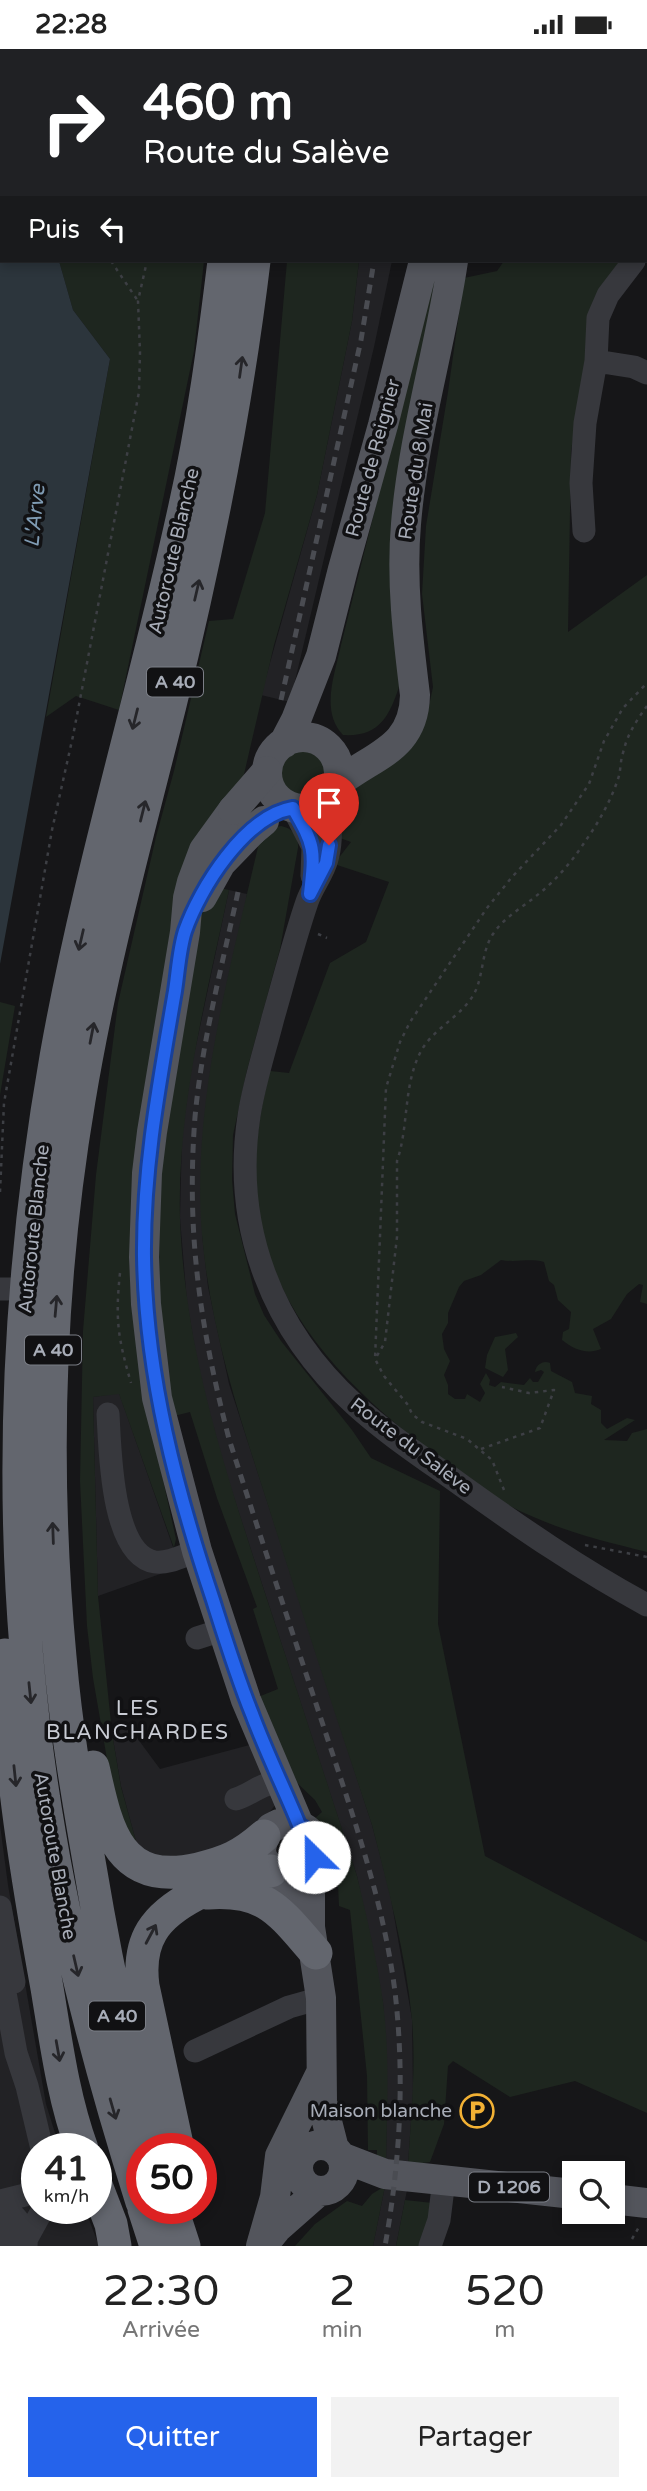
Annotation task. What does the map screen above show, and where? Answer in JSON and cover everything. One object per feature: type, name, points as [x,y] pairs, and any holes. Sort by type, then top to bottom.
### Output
[{"type":"highway","name":"Autoroute Blanche","points":[[126,2149],[94,2043],[74,1960],[58,1885],[40,1773],[26,1647],[20,1552],[17,1295],[59,1042],[85,920],[186,502],[209,378],[224,263]]},
{"type":"highway","name":"Autoroute Blanche","points":[[149,2133],[120,2027],[104,1954],[67,1725],[55,1601],[51,1468],[54,1326],[67,1182],[79,1100],[116,922],[216,504],[239,382],[254,263]]},
{"type":"highway","points":[[17,1295],[5,1534],[6,1684],[18,1805],[40,1952],[66,2094],[77,2133]]},
{"type":"highway","points":[[55,1601],[102,1807],[111,1832],[123,1851],[149,1871],[171,1874],[232,1860],[265,1834]]},
{"type":"highway","points":[[175,2133],[143,1986],[141,1962],[147,1938],[161,1918],[180,1903],[223,1879],[241,1874],[273,1872]]},
{"type":"highway","points":[[92,1881],[165,2133]]},
{"type":"highway","points":[[198,1893],[236,1892],[258,1898],[278,1910],[313,1940]]},
{"type":"highway","points":[[111,2224],[115,2246]]},
{"type":"highway","points":[[149,2224],[156,2246]]},
{"type":"highway","points":[[177,2224],[184,2246]]},
{"type":"highway","points":[[194,2224],[201,2246]]},
{"type":"main road","name":"Route de Reignier","points":[[282,744],[296,720],[321,656],[424,263]]},
{"type":"main road","name":"Route du 8 Mai","points":[[334,790],[355,769],[388,751],[403,736],[414,712],[404,579],[405,526],[412,474],[453,263]]},
{"type":"main road","name":"Route de Reignier","points":[[321,656],[321,717],[326,746]]},
{"type":"main road","points":[[185,932],[207,885],[221,863],[264,821],[280,794],[272,755],[282,744],[309,738],[326,746],[355,747],[380,735],[396,720],[414,684]]},
{"type":"main road","points":[[299,1825],[274,1774],[252,1716],[210,1634],[197,1551],[158,1398],[148,1328],[144,1257],[145,1215],[152,1132],[192,882],[204,850],[222,822],[280,794],[314,807],[334,790],[338,768],[326,746]]},
{"type":"main road","points":[[274,1774],[261,1849],[262,1857],[313,1940]]},
{"type":"main road","points":[[265,1834],[279,1823],[289,1822],[307,1830],[314,1843],[314,1857],[302,1873],[292,1876],[273,1872]]},
{"type":"main road","points":[[310,1865],[313,1940],[321,1998],[322,2168]]},
{"type":"main road","points":[[267,2240],[280,2156],[322,2070]]},
{"type":"main road","name":"D 1206","points":[[267,2240],[322,2168],[562,2193]]},
{"type":"main road","points":[[625,2204],[645,2211]]},
{"type":"street","points":[[584,531],[581,483],[585,423],[596,361],[600,307],[632,263]]},
{"type":"street","points":[[596,361],[634,367],[647,373]]},
{"type":"street","name":"Route du Salève","points":[[334,790],[328,857],[310,894],[248,1116],[245,1185],[258,1256],[271,1293],[305,1350],[330,1381],[386,1431],[577,1565],[647,1605]]},
{"type":"street","name":"Route du Salève","points":[[280,794],[313,847],[310,894]]},
{"type":"street","points":[[108,1414],[111,1480],[133,1548],[145,1559],[161,1562],[197,1551]]},
{"type":"street","points":[[236,1799],[265,1784],[274,1774]]},
{"type":"street","points":[[1,1915],[14,2054]]},
{"type":"street","points":[[0,1965],[14,2054],[27,2086],[39,2133]]},
{"type":"street","points":[[195,2051],[289,2007],[321,1998]]},
{"type":"street","points":[[430,2246],[442,2208],[444,2180]]},
{"type":"street","points":[[20,2243],[17,2219],[0,2203],[21,2196]]},
{"type":"street","points":[[20,2243],[33,2224]]},
{"type":"street","points":[[0,2227],[5,2239],[20,2243]]},
{"type":"path","points":[[112,263],[138,301]]},
{"type":"path","points":[[0,1192],[4,1103],[52,830],[74,736],[139,392],[141,352],[138,301],[147,263]]},
{"type":"path","points":[[499,1512],[505,1498],[504,1486],[492,1460],[467,1439],[422,1422],[412,1414],[375,1359],[386,1088],[400,1042],[417,1011],[487,908],[561,825],[589,784],[610,730],[624,708],[647,683]]},
{"type":"path","points":[[375,1359],[385,1342],[395,1250],[397,1161],[413,1069],[421,1050],[472,997],[481,978],[486,947],[494,933],[513,912],[541,893],[587,839],[618,777],[630,731],[647,706]]},
{"type":"path","points":[[313,932],[327,938]]},
{"type":"path","points":[[481,1449],[540,1429],[554,1390],[529,1393],[502,1387]]},
{"type":"path","points":[[576,1543],[647,1557]]},
{"type":"path","points":[[632,2239],[645,2211]]},
{"type":"shaded area","points":[[60,263],[204,263],[194,351],[119,710],[76,696],[46,717],[110,359],[73,310]]},
{"type":"shaded area","points":[[287,263],[359,263],[352,321],[317,495],[274,645],[242,783],[181,879],[229,890],[188,1094],[180,1177],[180,1219],[189,1314],[220,1449],[357,1876],[372,1939],[387,2042],[386,2163],[377,2161],[377,2150],[368,2150],[367,2076],[350,1910],[339,1906],[337,1863],[326,1861],[314,1819],[322,1812],[315,1800],[295,1781],[258,1697],[278,1689],[253,1609],[257,1607],[217,1498],[190,1412],[174,1416],[129,1256],[132,1311],[143,1389],[176,1539],[174,1548],[119,1394],[93,1397],[98,1596],[112,1733],[121,1787],[137,1845],[134,1850],[112,1788],[87,1626],[80,1481],[83,1331],[96,1175],[118,1003],[209,621],[233,619],[265,513]]},
{"type":"shaded area","points":[[359,263],[392,263],[290,702],[261,695],[317,495],[352,321]]},
{"type":"shaded area","points":[[503,263],[626,263],[586,361],[571,451],[568,632],[647,575],[647,1304],[640,1302],[643,1285],[639,1284],[627,1294],[611,1319],[593,1329],[601,1349],[580,1350],[562,1340],[563,1332],[569,1329],[571,1312],[558,1300],[544,1262],[501,1260],[481,1275],[464,1281],[459,1287],[442,1334],[444,1349],[450,1361],[444,1375],[448,1394],[455,1399],[465,1399],[467,1394],[480,1402],[485,1393],[480,1384],[486,1373],[490,1380],[489,1385],[495,1387],[501,1382],[524,1385],[530,1378],[533,1382],[538,1382],[544,1372],[535,1372],[536,1369],[547,1362],[550,1363],[551,1371],[572,1382],[575,1393],[592,1396],[591,1404],[601,1410],[601,1423],[607,1429],[627,1418],[635,1420],[604,1440],[627,1441],[632,1433],[647,1429],[647,1552],[557,1527],[506,1504],[477,1486],[382,1412],[350,1382],[321,1349],[297,1314],[277,1276],[263,1236],[256,1192],[258,1131],[270,1071],[289,1073],[330,963],[366,942],[389,882],[334,864],[351,842],[340,838],[340,810],[353,786],[427,715],[433,687],[422,594],[426,526],[464,278],[497,271]]},
{"type":"shaded area","points":[[435,270],[441,272],[399,687],[386,716],[374,729],[366,733],[343,735],[332,715],[333,680]]},
{"type":"shaded area","points":[[303,750],[319,757],[326,773],[319,789],[303,796],[287,789],[280,773],[287,757]]},
{"type":"shaded area","points":[[281,826],[294,833],[298,848],[280,949],[247,1070],[233,1135],[232,1180],[235,1214],[255,1294],[264,1315],[281,1341],[371,1458],[440,1491],[438,1624],[485,1856],[647,1942],[647,2113],[575,2081],[510,2097],[453,2061],[448,2066],[444,2124],[430,2162],[408,2165],[413,2093],[413,2038],[409,1995],[396,1921],[372,1825],[236,1404],[212,1304],[202,1235],[202,1135],[216,1035],[260,838],[275,827]]},
{"type":"shaded area","points":[[229,890],[247,894],[202,1166],[202,1234],[208,1287],[229,1384],[372,1825],[390,1893],[412,2019],[413,2092],[408,2165],[386,2163],[387,2079],[383,2003],[357,1876],[225,1470],[201,1384],[187,1302],[180,1218],[182,1135],[191,1069]]},
{"type":"shaded area","points":[[0,1002],[15,1006],[0,1095]]},
{"type":"shaded area","points":[[516,1333],[518,1337],[505,1349],[508,1370],[503,1377],[485,1368],[495,1337]]},
{"type":"shaded area","points":[[119,1393],[180,1567],[98,1596],[93,1397]]},
{"type":"shaded area","points":[[129,1727],[160,1769],[272,1739],[295,1781],[250,1836],[197,1854],[161,1860],[137,1845],[121,1786],[112,1733]]},
{"type":"shaded area","points":[[0,1825],[46,2104],[55,2133],[21,2133],[21,2224],[91,2224],[99,2246],[0,2246]]},
{"type":"shaded area","points":[[385,2186],[407,2190],[396,2246],[373,2246]]},
{"type":"shaded area","points":[[385,2186],[373,2246],[295,2246],[315,2224],[347,2201],[362,2206],[372,2194]]},
{"type":"shaded area","points":[[405,2200],[433,2203],[423,2246],[396,2246]]},
{"type":"water","name":"L'Arve","points":[[0,263],[60,263],[73,310],[110,359],[0,964]]},
{"type":"railway","points":[[281,700],[361,340],[374,263]]},
{"type":"railway","points":[[238,892],[207,1032],[195,1117],[192,1201],[198,1280],[210,1357],[229,1439],[357,1827],[390,1959],[398,2024],[400,2088],[394,2183],[385,2246]]},
{"type":"place","name":"Maison blanche","points":[[477,2111]]},
{"type":"district","name":"LES BLANCHARDES","points":[[138,1720]]},
{"type":"route","points":[[314,1857],[312,1838],[307,1830],[299,1825],[246,1700],[179,1488],[150,1352],[144,1236],[152,1132],[185,932],[207,885],[221,863],[244,838],[269,818],[291,807],[313,847],[310,894],[326,863],[329,845]]}]
